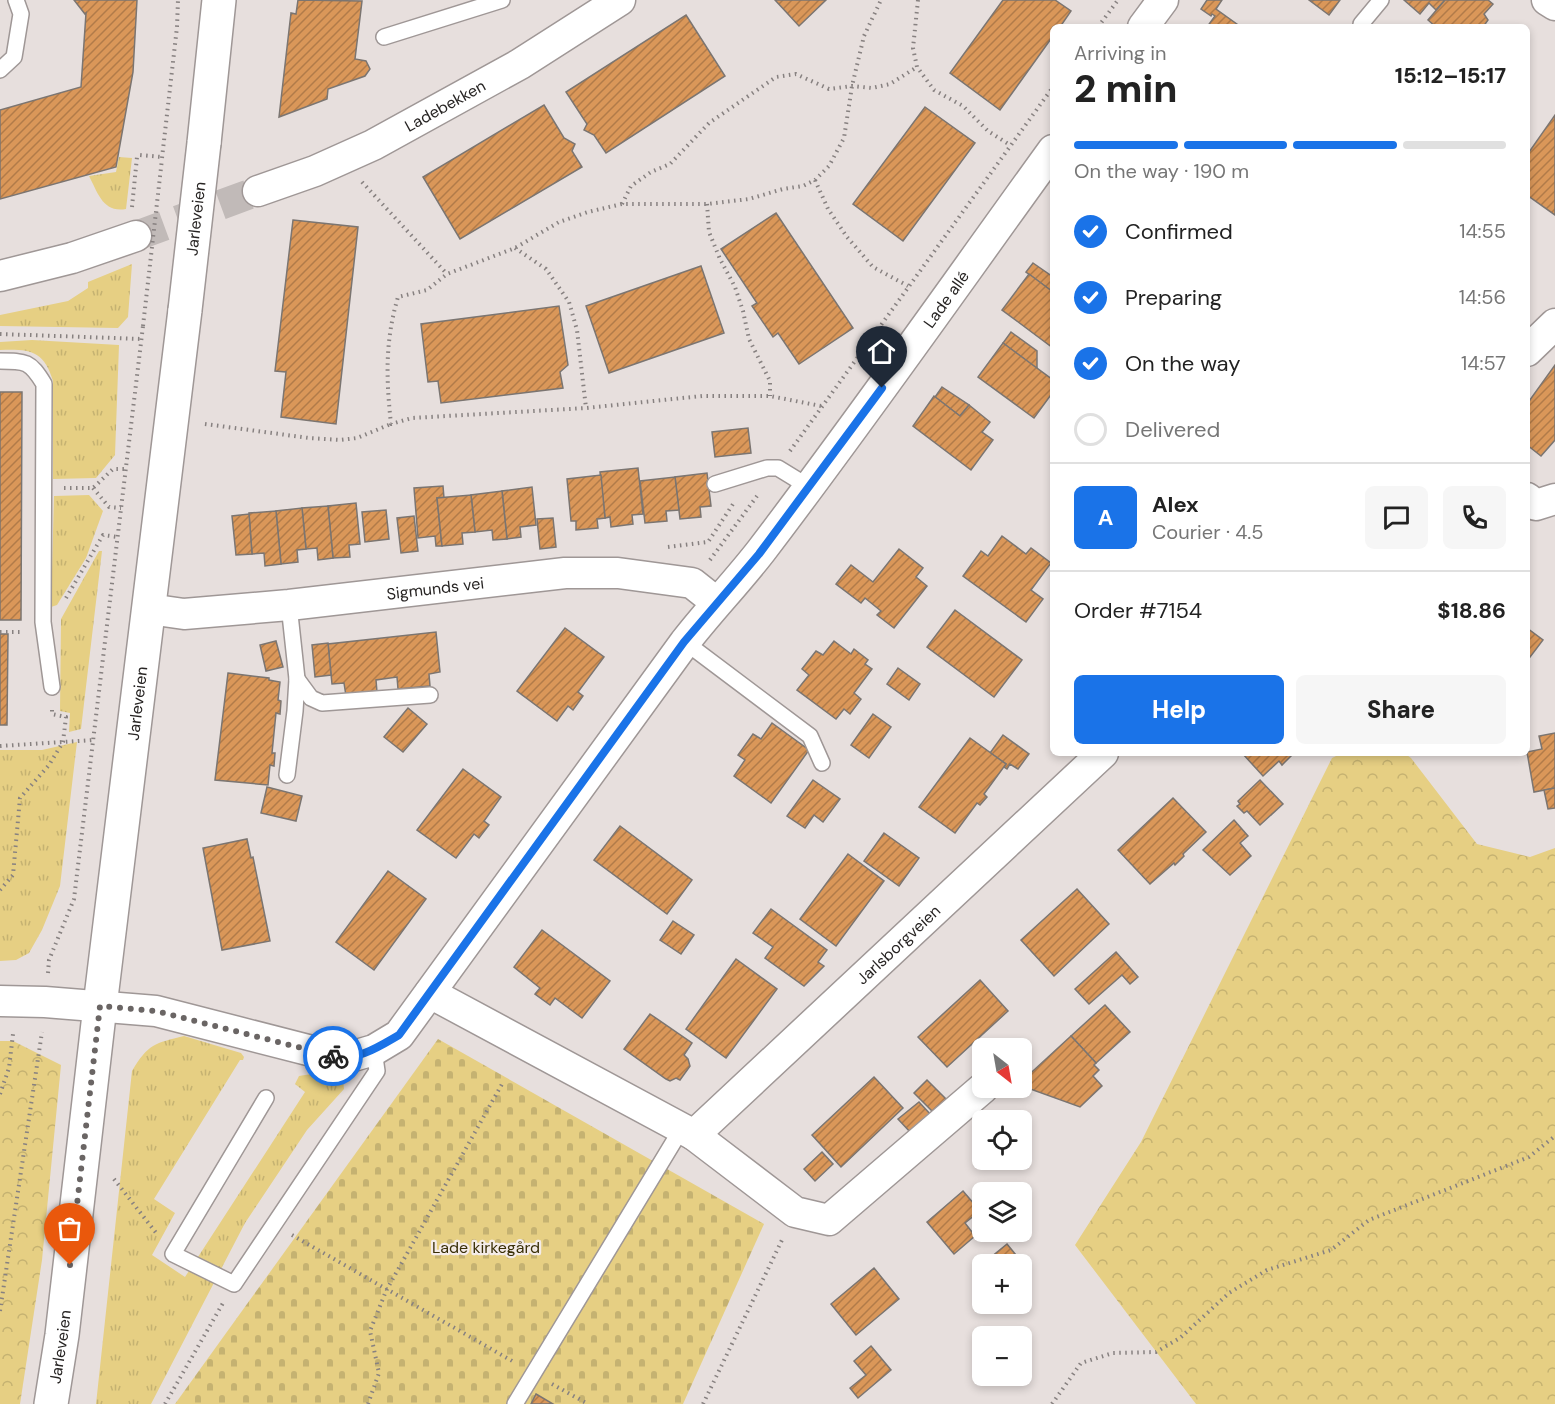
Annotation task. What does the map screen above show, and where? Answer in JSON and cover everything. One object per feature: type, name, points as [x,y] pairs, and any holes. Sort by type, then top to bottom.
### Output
[{"type":"main road","name":"Jarleveien","points":[[51,1404],[64,1323],[100,1006],[185,310],[219,0]]},
{"type":"street","name":"Ladebekken","points":[[258,191],[315,171],[389,136],[520,64],[620,0]]},
{"type":"street","points":[[1145,24],[1163,0]]},
{"type":"street","points":[[1547,0],[1555,5]]},
{"type":"street","name":"Lade allé","points":[[0,1001],[156,1011],[343,1059],[374,1050],[399,1035],[684,642],[759,554],[1050,154]]},
{"type":"street","points":[[0,276],[72,258],[134,224]]},
{"type":"street","points":[[1530,348],[1555,324]]},
{"type":"street","name":"Sigmunds vei","points":[[149,609],[184,614],[290,605],[565,573],[618,573],[692,584],[717,602]]},
{"type":"street","name":"Jarlsborgveien","points":[[688,1131],[1100,756]]},
{"type":"street","points":[[430,993],[688,1131],[795,1212],[829,1220],[972,1097]]},
{"type":"lane","points":[[0,70],[14,57],[21,14],[16,0]]},
{"type":"lane","points":[[384,37],[502,0]]},
{"type":"lane","points":[[1361,24],[1381,0]]},
{"type":"lane","points":[[0,361],[20,361],[34,368],[44,384],[43,622],[52,687]]},
{"type":"lane","points":[[715,484],[767,468],[778,468],[809,487]]},
{"type":"lane","points":[[287,774],[296,711],[297,679],[290,605]]},
{"type":"lane","points":[[684,642],[810,736],[822,763]]},
{"type":"lane","points":[[297,679],[311,698],[322,703],[430,695]]},
{"type":"lane","points":[[266,1098],[172,1254],[234,1284],[377,1071],[374,1050]]},
{"type":"lane","points":[[515,1404],[688,1131]]},
{"type":"path","points":[[47,974],[49,960],[74,899],[142,339],[177,27],[178,0]]},
{"type":"path","points":[[391,424],[386,365],[390,323],[398,297],[427,290],[447,274],[515,248],[559,222],[588,212],[621,204],[707,204],[748,199],[802,186],[815,180],[829,166],[844,138],[852,86],[864,36],[881,0]]},
{"type":"path","points":[[918,0],[914,48],[917,68],[934,90],[963,106],[988,131],[1010,145]]},
{"type":"path","points":[[1100,24],[1116,0]]},
{"type":"path","points":[[621,204],[631,186],[651,172],[670,164],[709,123],[776,77],[796,74],[829,89],[852,86],[872,88],[890,84],[917,68]]},
{"type":"path","points":[[706,564],[1050,91]]},
{"type":"path","points":[[134,224],[137,157],[140,155],[162,158]]},
{"type":"path","points":[[815,180],[828,209],[847,237],[873,267],[908,286]]},
{"type":"path","points":[[372,192],[447,274]]},
{"type":"path","points":[[707,204],[710,232],[735,287],[749,339],[770,381],[770,396]]},
{"type":"path","points":[[515,248],[546,269],[569,302],[577,330],[586,408]]},
{"type":"path","points":[[0,334],[142,339]]},
{"type":"path","points":[[205,424],[340,440],[357,438],[412,418],[586,408],[702,396],[770,396],[821,406]]},
{"type":"path","points":[[43,488],[93,488],[113,469],[126,469]]},
{"type":"path","points":[[661,548],[708,542],[754,472]]},
{"type":"path","points":[[93,488],[109,507],[121,508]]},
{"type":"path","points":[[43,622],[59,612],[103,535],[118,537]]},
{"type":"path","points":[[0,890],[13,875],[20,798],[49,765],[63,742],[66,717],[52,714],[52,687]]},
{"type":"path","points":[[0,746],[94,740]]},
{"type":"path","points":[[0,1311],[43,1025]]},
{"type":"path","points":[[0,1094],[9,1068],[13,1034]]},
{"type":"path","points":[[368,1404],[379,1373],[370,1331],[386,1291],[502,1084]]},
{"type":"path","points":[[1052,1404],[1081,1363],[1113,1353],[1156,1352],[1180,1338],[1229,1293],[1267,1270],[1331,1250],[1369,1220],[1529,1157],[1555,1136]]},
{"type":"path","points":[[114,1179],[172,1254]]},
{"type":"path","points":[[703,1404],[795,1212]]},
{"type":"path","points":[[273,1225],[588,1404]]},
{"type":"path","points":[[165,1404],[234,1284]]},
{"type":"path","points":[[706,1398],[708,1404]]},
{"type":"green space","points":[[119,157],[132,158],[126,209],[112,208],[107,205],[89,176],[116,172]]},
{"type":"green space","points":[[132,264],[128,317],[118,328],[0,326],[0,315],[68,301],[88,288],[88,282]]},
{"type":"green space","points":[[32,340],[119,345],[115,455],[96,478],[53,479],[53,381],[49,371],[40,357],[27,351],[0,350],[0,342]]},
{"type":"green space","points":[[89,495],[103,511],[86,558],[57,605],[51,607],[54,496]]},
{"type":"green space","points":[[99,551],[102,551],[81,729],[69,732],[70,713],[60,711],[61,619]]},
{"type":"green space","points":[[77,742],[60,886],[42,930],[29,953],[16,960],[0,961],[0,750],[42,750]]},
{"type":"green space","points":[[1336,756],[1408,756],[1477,844],[1530,857],[1555,848],[1555,1404],[1196,1404],[1075,1245],[1141,1142],[1332,758]]},
{"type":"green space","points":[[184,1036],[241,1053],[244,1057],[154,1199],[175,1213],[152,1255],[185,1277],[305,1092],[295,1084],[299,1076],[333,1074],[343,1079],[344,1089],[307,1130],[245,1223],[151,1404],[96,1404],[132,1071],[143,1055],[153,1046]]},
{"type":"green space","name":"Lade kirkegård","points":[[438,1039],[764,1224],[683,1404],[175,1404]]},
{"type":"green space","points":[[0,1041],[13,1041],[61,1065],[42,1260],[20,1404],[0,1404]]},
{"type":"building","points":[[74,0],[137,0],[133,72],[116,167],[0,199],[0,110],[81,87],[86,13]]},
{"type":"building","points":[[298,0],[362,1],[355,59],[366,61],[370,69],[365,76],[328,89],[327,99],[279,117],[291,13],[296,14]]},
{"type":"building","points":[[775,0],[826,0],[799,26]]},
{"type":"building","points":[[1003,0],[1055,0],[1071,11],[1062,24],[1050,24],[1050,40],[1000,110],[950,73]]},
{"type":"building","points":[[1207,0],[1222,0],[1216,9],[1237,24],[1209,24],[1215,16],[1201,9]]},
{"type":"building","points":[[1309,0],[1340,0],[1329,15]]},
{"type":"building","points":[[1404,0],[1445,0],[1436,10],[1429,3],[1420,14]]},
{"type":"building","points":[[1445,0],[1488,0],[1493,4],[1484,14],[1488,20],[1485,24],[1433,24],[1428,20]]},
{"type":"building","points":[[686,15],[725,76],[606,153],[594,135],[584,130],[587,124],[566,92]]},
{"type":"building","points":[[544,105],[564,138],[575,144],[572,151],[582,167],[460,239],[423,177]]},
{"type":"building","points":[[925,107],[975,143],[903,241],[853,204]]},
{"type":"building","points":[[1555,115],[1555,215],[1530,197],[1530,151]]},
{"type":"building","points":[[776,213],[853,328],[799,364],[778,333],[773,337],[752,306],[757,303],[721,249]]},
{"type":"building","points":[[293,220],[358,227],[336,424],[281,417],[286,372],[275,371]]},
{"type":"building","points":[[1033,263],[1050,275],[1050,290],[1026,272]]},
{"type":"building","points":[[701,266],[724,333],[609,373],[586,306]]},
{"type":"building","points":[[1029,274],[1050,290],[1050,346],[1002,310]]},
{"type":"building","points":[[559,306],[568,365],[560,372],[563,388],[441,403],[438,381],[428,382],[421,324]]},
{"type":"building","points":[[1011,332],[1037,351],[1037,369],[1003,343]]},
{"type":"building","points":[[1003,343],[1050,378],[1050,396],[1034,418],[978,377]]},
{"type":"building","points":[[1555,365],[1555,440],[1541,456],[1530,447],[1530,400]]},
{"type":"building","points":[[942,387],[969,405],[960,416],[935,397]]},
{"type":"building","points":[[0,392],[22,392],[21,620],[0,620]]},
{"type":"building","points":[[934,396],[960,416],[969,405],[990,422],[982,432],[993,440],[971,470],[913,426]]},
{"type":"building","points":[[748,428],[751,453],[715,457],[712,432]]},
{"type":"building","points":[[638,468],[643,514],[632,515],[633,524],[611,527],[610,517],[605,518],[600,472]]},
{"type":"building","points":[[707,473],[711,506],[700,507],[701,517],[680,519],[675,477]]},
{"type":"building","points":[[601,475],[605,518],[597,519],[598,528],[576,530],[576,521],[571,521],[567,479]]},
{"type":"building","points":[[675,477],[679,510],[666,511],[667,521],[645,523],[640,481]]},
{"type":"building","points":[[443,486],[444,498],[437,498],[442,546],[436,546],[435,536],[418,538],[414,488]]},
{"type":"building","points":[[532,487],[536,525],[520,527],[521,537],[507,539],[502,491]]},
{"type":"building","points":[[502,491],[507,539],[493,540],[492,530],[475,532],[471,495]]},
{"type":"building","points":[[471,495],[475,532],[462,533],[463,544],[442,546],[437,498]]},
{"type":"building","points":[[356,503],[360,544],[349,545],[350,557],[333,558],[328,506]]},
{"type":"building","points":[[328,506],[333,558],[318,560],[317,548],[306,549],[302,508]]},
{"type":"building","points":[[302,508],[306,549],[297,550],[298,562],[281,564],[276,511]]},
{"type":"building","points":[[386,510],[389,539],[365,542],[362,512]]},
{"type":"building","points":[[276,511],[281,564],[265,566],[264,553],[252,554],[249,513]]},
{"type":"building","points":[[249,514],[252,554],[236,555],[232,516]]},
{"type":"building","points":[[414,516],[418,551],[401,553],[397,518]]},
{"type":"building","points":[[553,518],[556,547],[540,549],[537,519]]},
{"type":"building","points":[[1002,536],[1026,554],[1031,548],[1050,562],[1031,590],[1043,599],[1026,622],[963,576],[981,551],[988,556]]},
{"type":"building","points":[[899,549],[923,568],[916,577],[927,586],[894,628],[877,615],[881,611],[865,598],[861,603],[836,584],[851,565],[873,582]]},
{"type":"building","points":[[955,610],[1022,660],[994,697],[927,647]]},
{"type":"building","points":[[565,628],[604,657],[578,692],[583,696],[573,710],[568,706],[557,721],[517,691]]},
{"type":"building","points":[[1530,630],[1543,640],[1530,657]]},
{"type":"building","points":[[436,632],[440,672],[429,674],[430,686],[398,689],[397,677],[376,680],[377,692],[346,696],[344,683],[332,684],[328,644]]},
{"type":"building","points":[[0,634],[8,634],[7,725],[0,725]]},
{"type":"building","points":[[276,641],[283,667],[266,671],[260,645]]},
{"type":"building","points":[[834,641],[851,654],[854,649],[868,660],[865,664],[872,669],[854,693],[861,699],[850,714],[844,709],[836,719],[797,690],[809,675],[802,669],[816,651],[823,655]]},
{"type":"building","points":[[328,643],[331,675],[315,677],[312,645]]},
{"type":"building","points":[[898,668],[920,684],[909,700],[887,684]]},
{"type":"building","points":[[228,673],[269,678],[269,680],[280,682],[278,700],[281,701],[280,714],[276,713],[272,753],[275,753],[274,766],[270,765],[268,785],[215,780]]},
{"type":"building","points":[[408,708],[427,724],[403,752],[384,737]]},
{"type":"building","points":[[873,714],[891,727],[869,758],[851,745]]},
{"type":"building","points":[[772,723],[809,750],[771,803],[734,776],[745,760],[738,755],[753,734],[761,739]]},
{"type":"building","points":[[1555,733],[1555,788],[1534,792],[1528,756],[1530,756],[1530,751],[1542,749],[1539,736]]},
{"type":"building","points":[[1003,735],[1029,754],[1018,769],[1010,764],[1007,769],[1004,767],[1006,764],[990,753]]},
{"type":"building","points":[[970,738],[1006,764],[984,794],[987,797],[980,805],[977,803],[955,833],[919,807]]},
{"type":"building","points":[[1245,756],[1291,756],[1282,765],[1279,761],[1263,776]]},
{"type":"building","points":[[463,769],[501,797],[484,821],[489,825],[479,838],[474,834],[456,858],[417,830]]},
{"type":"building","points":[[813,780],[840,799],[823,822],[814,815],[805,828],[787,816]]},
{"type":"building","points":[[1260,780],[1283,804],[1260,825],[1247,811],[1244,813],[1237,806],[1240,804],[1238,801]]},
{"type":"building","points":[[267,787],[302,796],[296,821],[261,813]]},
{"type":"building","points":[[1555,788],[1555,808],[1548,809],[1544,790]]},
{"type":"building","points":[[1173,798],[1206,832],[1175,865],[1174,863],[1150,884],[1118,850]]},
{"type":"building","points":[[1234,820],[1248,836],[1240,843],[1251,856],[1230,875],[1203,850]]},
{"type":"building","points":[[620,826],[692,880],[667,914],[594,860]]},
{"type":"building","points":[[884,833],[919,858],[899,886],[864,861]]},
{"type":"building","points":[[247,839],[251,858],[253,857],[270,941],[222,950],[203,848]]},
{"type":"building","points":[[848,854],[884,881],[836,946],[800,919]]},
{"type":"building","points":[[388,871],[426,899],[374,970],[336,942]]},
{"type":"building","points":[[1077,889],[1109,924],[1054,976],[1021,940]]},
{"type":"building","points":[[771,909],[827,950],[818,962],[824,966],[804,986],[765,958],[773,947],[753,933]]},
{"type":"building","points":[[673,921],[694,935],[681,954],[660,940]]},
{"type":"building","points":[[542,930],[610,981],[582,1018],[555,998],[550,1005],[535,994],[540,988],[514,967]]},
{"type":"building","points":[[1116,952],[1138,977],[1130,984],[1122,975],[1089,1004],[1075,989]]},
{"type":"building","points":[[736,959],[777,989],[726,1058],[686,1029]]},
{"type":"building","points":[[980,980],[1008,1011],[979,1038],[972,1038],[972,1044],[947,1067],[918,1037]]},
{"type":"building","points":[[1105,1005],[1130,1032],[1096,1063],[1071,1036]]},
{"type":"building","points":[[650,1014],[692,1043],[684,1055],[690,1066],[680,1080],[666,1079],[624,1049]]},
{"type":"building","points":[[1071,1036],[1096,1063],[1094,1065],[1099,1070],[1093,1076],[1102,1086],[1080,1107],[1032,1090],[1032,1072]]},
{"type":"building","points":[[874,1077],[903,1108],[841,1167],[812,1135]]},
{"type":"building","points":[[927,1080],[947,1100],[934,1113],[914,1093]]},
{"type":"building","points":[[919,1102],[931,1115],[911,1133],[898,1119]]},
{"type":"building","points":[[822,1152],[833,1164],[815,1181],[804,1169]]},
{"type":"building","points":[[963,1191],[972,1202],[972,1217],[965,1223],[972,1232],[972,1239],[954,1254],[927,1222]]},
{"type":"building","points":[[1007,1244],[1015,1254],[995,1254]]},
{"type":"building","points":[[874,1268],[899,1299],[856,1335],[831,1304]]},
{"type":"building","points":[[871,1346],[891,1370],[858,1398],[850,1388],[866,1375],[854,1361]]},
{"type":"building","points":[[536,1394],[553,1404],[531,1404]]},
{"type":"tunnel","points":[[136,236],[258,191]]},
{"type":"way so far","points":[[70,1265],[100,1006],[156,1011],[333,1056]]},
{"type":"route","points":[[333,1056],[343,1059],[374,1050],[399,1035],[684,642],[759,554],[882,388]]}]
